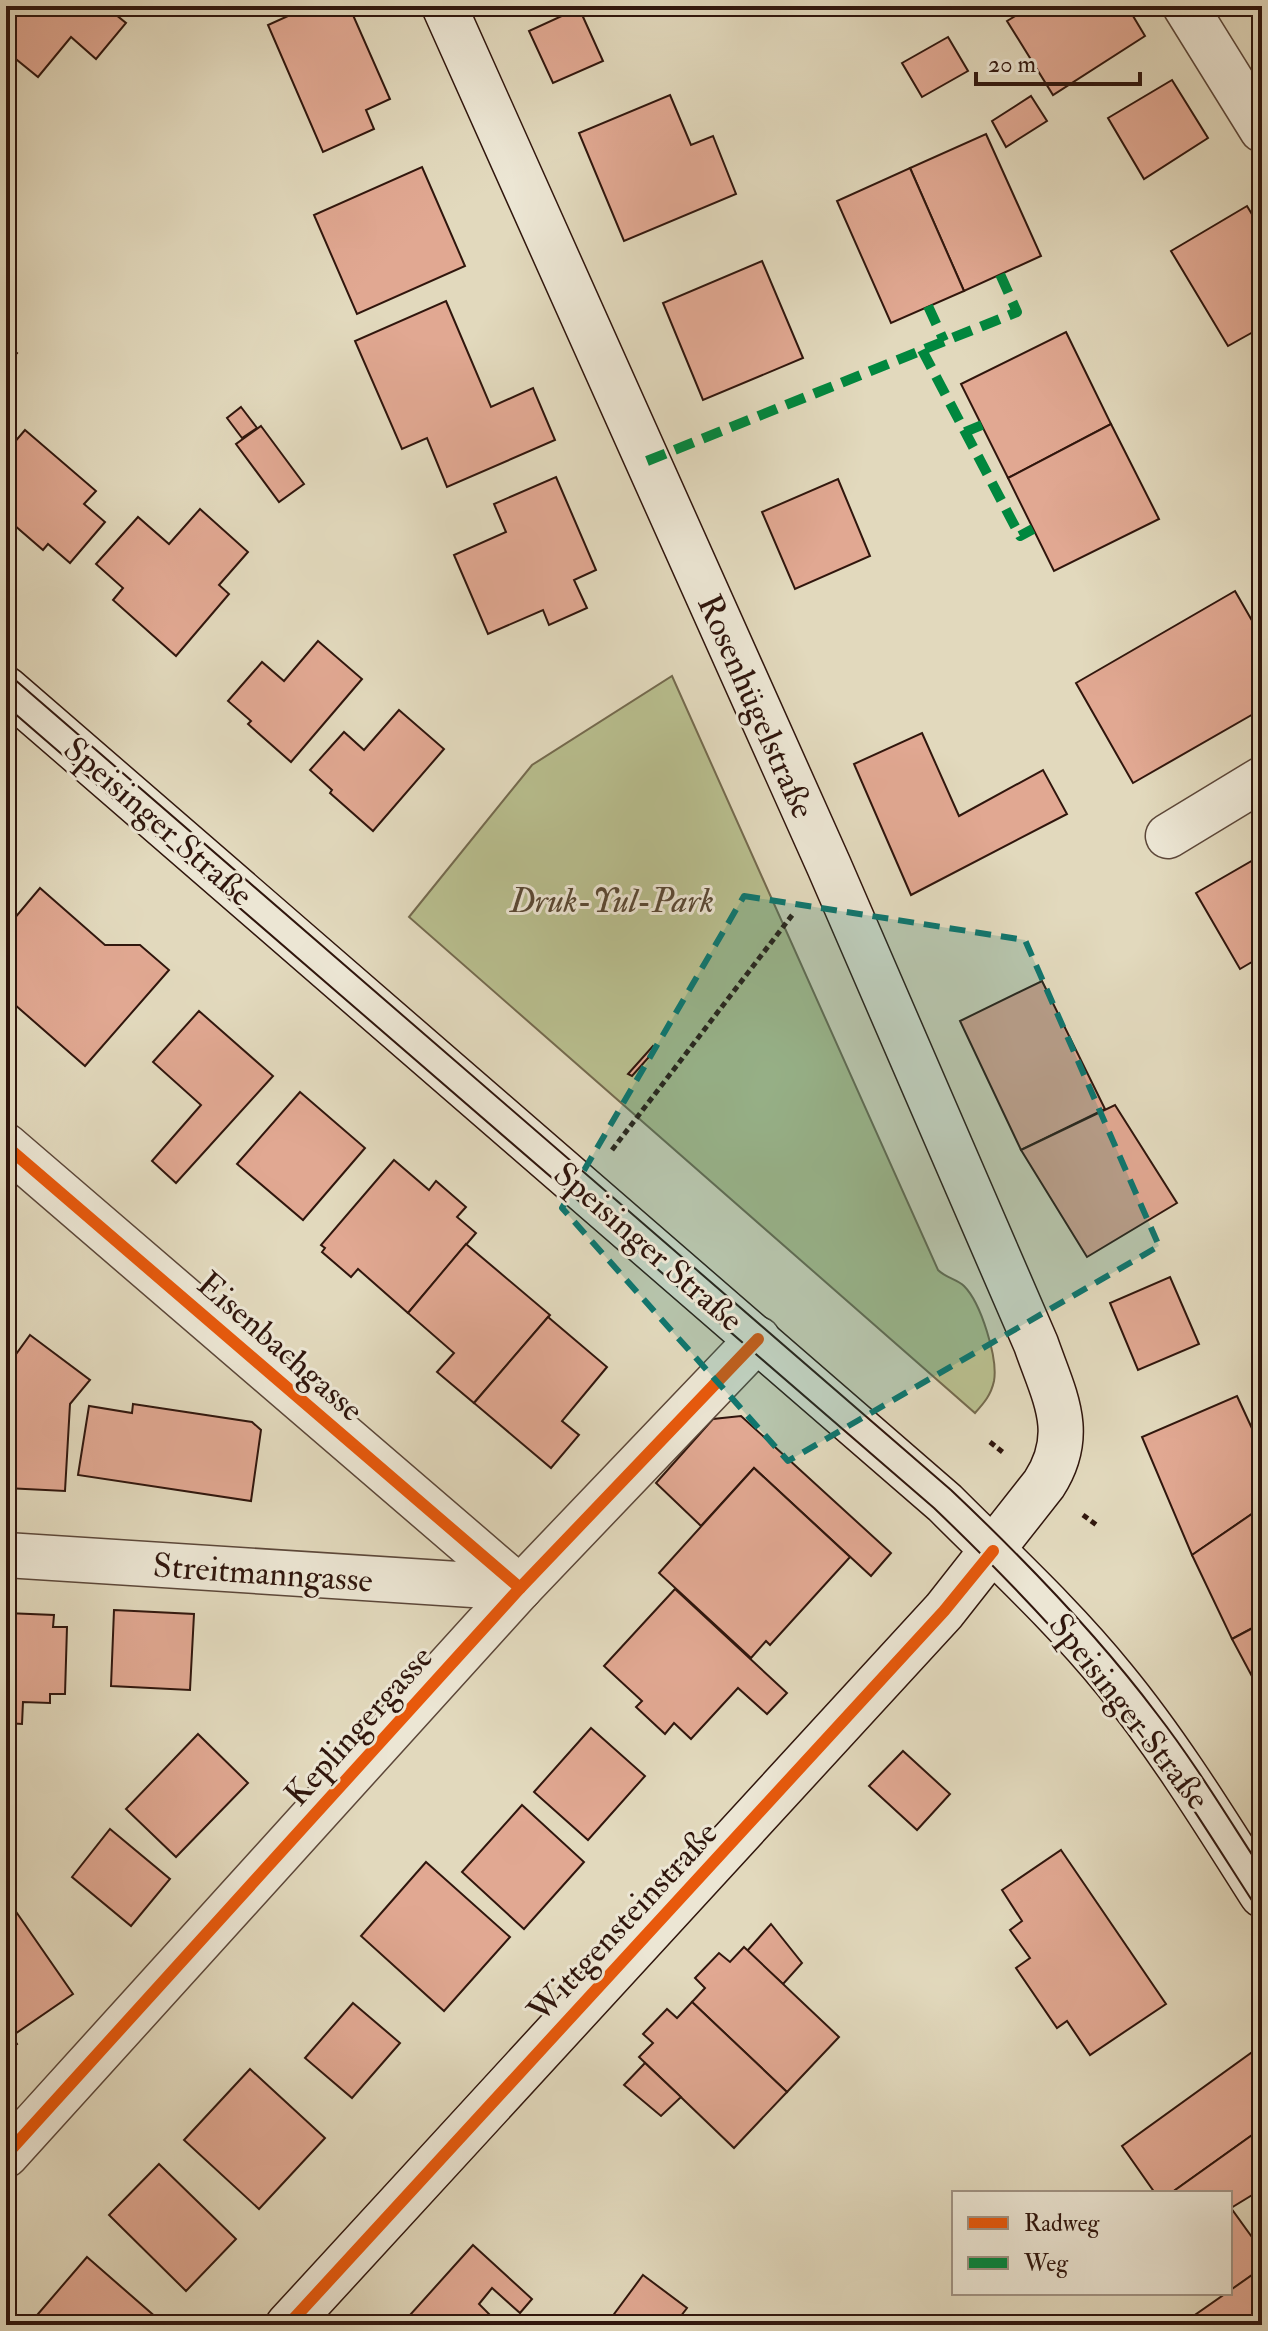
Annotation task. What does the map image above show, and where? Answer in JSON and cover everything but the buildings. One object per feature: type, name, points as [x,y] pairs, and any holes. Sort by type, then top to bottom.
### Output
[{"type":"street","name":"Rosenhügelstraße","points":[[444,6],[829,866],[1036,1344],[1059,1410]]},
{"type":"street","points":[[1185,6],[1262,130]]},
{"type":"street","name":"Speisinger Straße","points":[[6,689],[945,1503],[1060,1616],[1115,1680],[1186,1776],[1262,1895]]},
{"type":"street","points":[[1168,836],[1262,779]]},
{"type":"street","name":"Eisenbachgasse","points":[[6,1146],[520,1588]]},
{"type":"street","name":"Keplingergasse","points":[[6,2155],[520,1588],[758,1339]]},
{"type":"street","name":"Wittgensteinstraße","points":[[288,2325],[944,1611],[1054,1469],[1062,1438],[1059,1410]]},
{"type":"street","name":"Streitmanngasse","points":[[6,1555],[520,1588]]},
{"type":"path","points":[[580,1187],[829,866]]},
{"type":"highlighted area","points":[[744,896],[1025,940],[1159,1246],[788,1461],[562,1208]]},
{"type":"green space","name":"Druk-Yul-Park","points":[[672,676],[938,1270],[964,1286],[982,1317],[995,1371],[989,1395],[975,1413],[409,917],[532,765]]},
{"type":"tram line","points":[[6,672],[951,1490],[1059,1598],[1134,1684],[1185,1752],[1262,1870]]},
{"type":"tram line","points":[[6,706],[934,1508],[988,1560],[1040,1614],[1136,1728],[1262,1916]]},
{"type":"marked path","points":[[647,461],[1017,312],[1000,274]]},
{"type":"marked path","points":[[928,306],[944,341]]},
{"type":"marked path","points":[[922,350],[1020,536],[1033,529]]},
{"type":"marked path","points":[[965,432],[982,425]]},
{"type":"cycle path","points":[[6,1146],[520,1588]]},
{"type":"cycle path","points":[[6,2155],[520,1588],[758,1339]]},
{"type":"cycle path","points":[[288,2325],[944,1611],[993,1551]]}]
